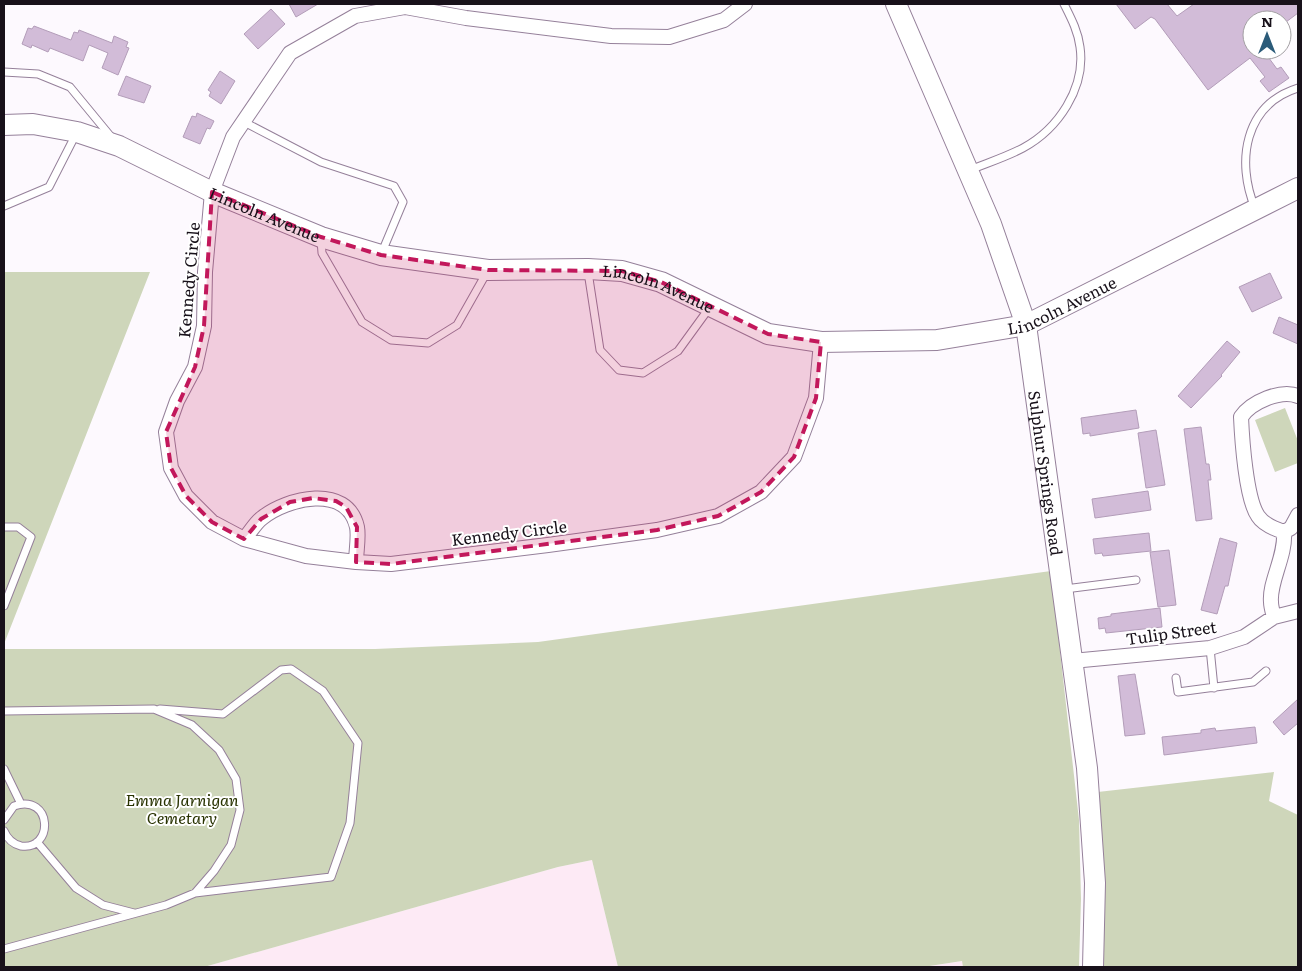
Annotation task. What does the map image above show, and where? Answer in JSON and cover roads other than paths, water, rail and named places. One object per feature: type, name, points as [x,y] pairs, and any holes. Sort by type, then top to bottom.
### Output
[{"type":"street","name":"Kennedy Circle","points":[[746,4],[724,20],[668,37],[611,36],[466,18],[405,7],[355,16],[290,53],[233,137],[212,192],[205,272],[204,326],[195,367],[177,401],[166,432],[171,468],[186,496],[212,522],[244,539],[306,556],[391,564],[657,530],[718,516],[761,492],[794,457],[816,398],[821,342]]},
{"type":"street","name":"Sulphur Springs Road","points":[[896,4],[991,224],[1026,325],[1089,793],[1095,883],[1093,967]]},
{"type":"street","name":"Lincoln Avenue","points":[[4,125],[34,124],[77,132],[119,146],[212,192],[321,237],[381,255],[488,270],[588,269],[622,271],[661,282],[768,334],[821,342],[937,340],[1026,325],[1298,188]]},
{"type":"street","points":[[1284,532],[1258,518],[1254,510],[1250,497],[1241,417],[1250,408],[1270,398],[1286,394],[1298,396]]},
{"type":"street","points":[[244,539],[261,518],[290,502],[313,498],[336,501],[346,507],[357,527],[356,562]]},
{"type":"street","points":[[1284,532],[1291,528],[1298,515]]},
{"type":"street","points":[[1274,618],[1271,602],[1272,592],[1285,542],[1284,532]]},
{"type":"street","name":"Tulip Street","points":[[1072,661],[1210,648],[1244,637],[1274,618],[1298,611]]},
{"type":"lane","points":[[969,170],[1023,148],[1041,135],[1064,111],[1076,85],[1080,64],[1080,47],[1076,26],[1064,4]]},
{"type":"lane","points":[[4,72],[38,74],[70,87],[119,146]]},
{"type":"lane","points":[[1255,209],[1247,188],[1245,155],[1249,132],[1275,100],[1298,88]]},
{"type":"lane","points":[[244,122],[321,162],[394,186],[403,202],[381,255]]},
{"type":"lane","points":[[4,206],[49,187],[77,132]]},
{"type":"lane","points":[[321,237],[322,253],[362,322],[391,340],[428,343],[457,325],[488,270]]},
{"type":"lane","points":[[588,269],[600,350],[619,370],[644,373],[678,351],[710,307]]},
{"type":"lane","points":[[4,527],[18,527],[31,537],[4,606]]},
{"type":"lane","points":[[1062,589],[1136,580]]},
{"type":"lane","points":[[1210,648],[1214,688]]},
{"type":"lane","points":[[4,711],[154,709],[223,714],[281,670],[291,669],[323,691],[358,743],[350,823],[331,877],[195,893],[166,905],[66,934],[4,949]]},
{"type":"lane","points":[[1176,678],[1178,692],[1253,682],[1266,671]]},
{"type":"lane","points":[[154,709],[192,724],[219,750],[236,779],[240,810],[231,845],[214,871],[195,893]]},
{"type":"lane","points":[[4,769],[21,804]]},
{"type":"lane","points":[[4,820],[8,811],[21,804],[34,806],[44,817],[45,830],[37,842],[24,846],[11,842],[4,831]]},
{"type":"lane","points":[[37,842],[76,888],[103,905],[134,913]]},
{"type":"park label","name":"Emma Jarnigan Cemetary","points":[[182,808]]}]
